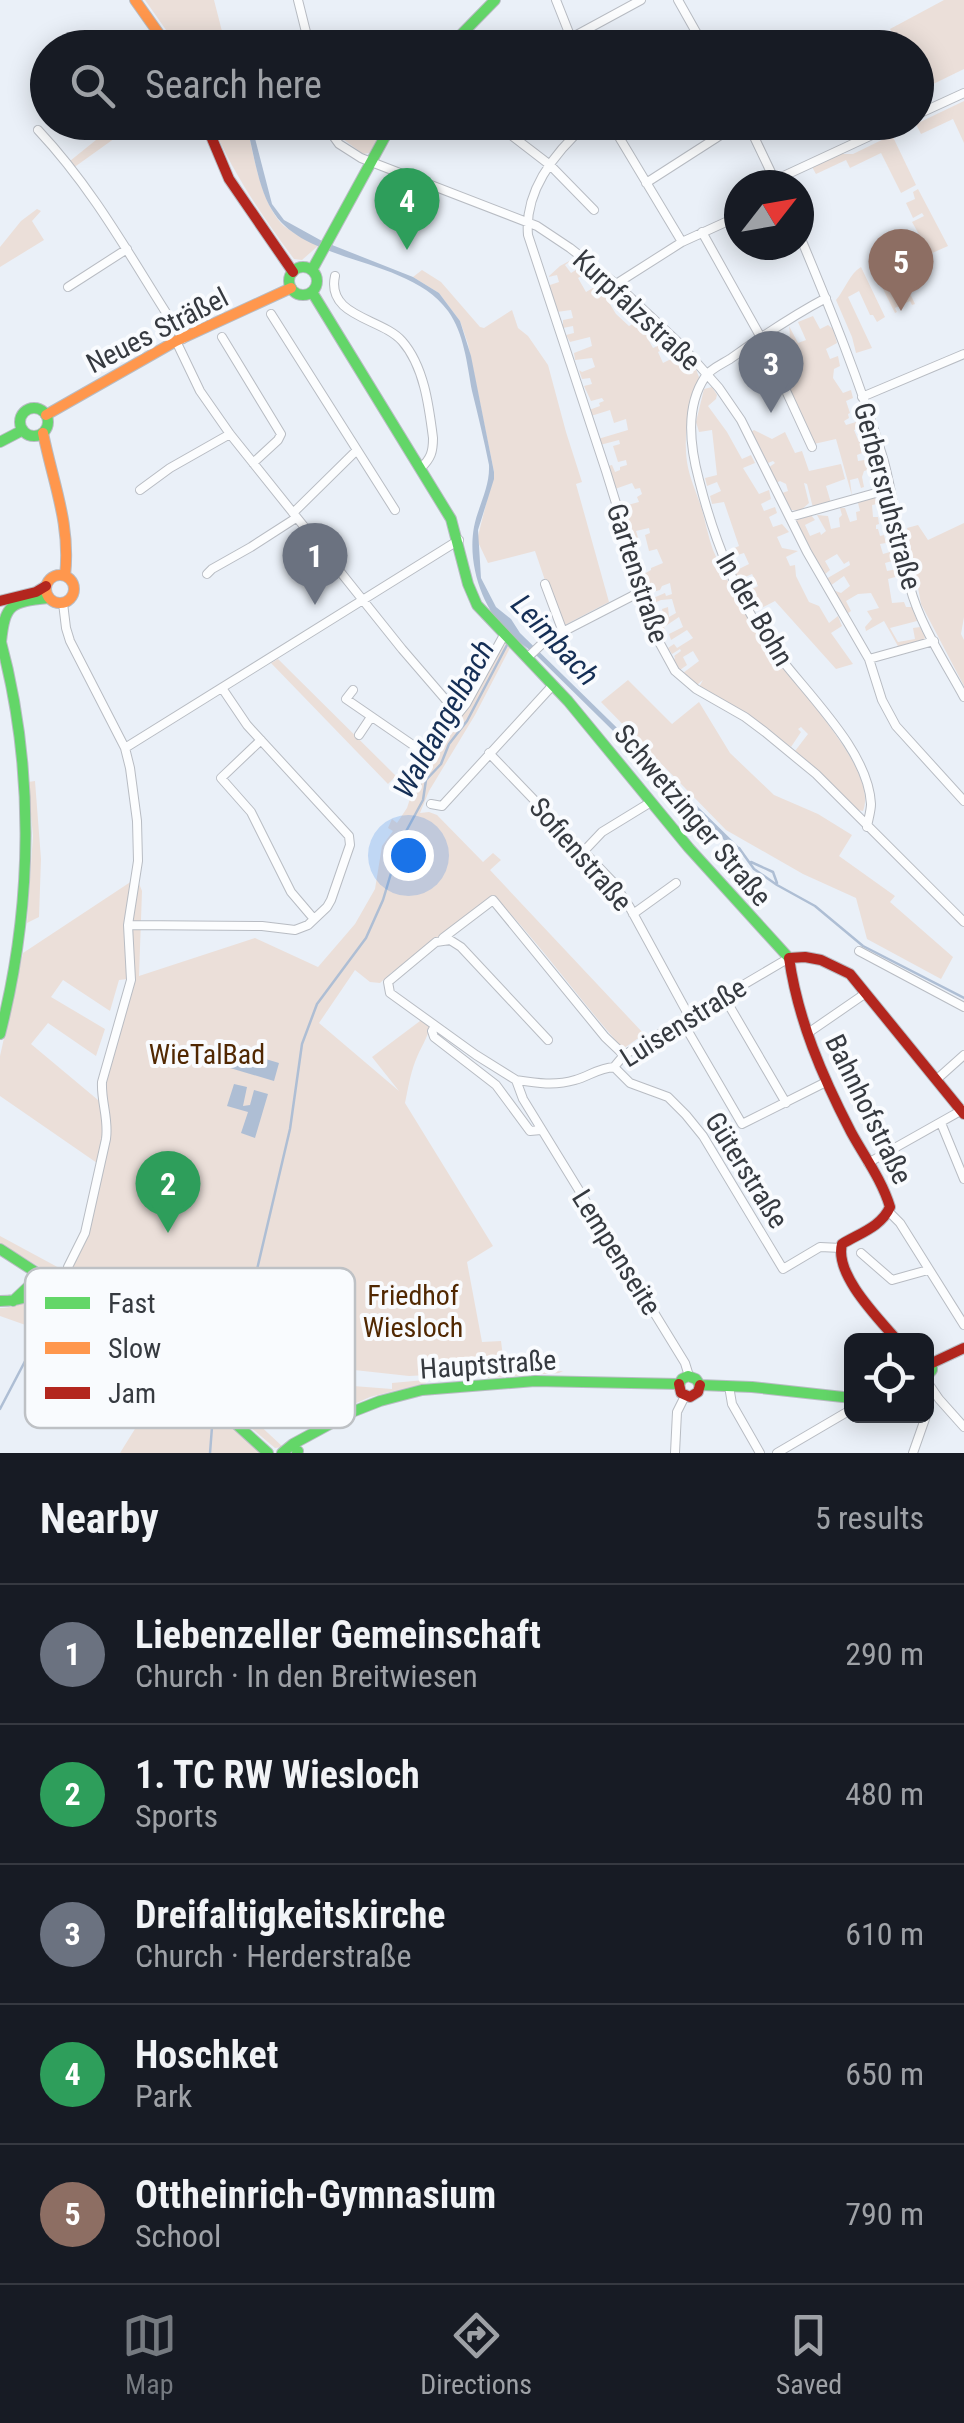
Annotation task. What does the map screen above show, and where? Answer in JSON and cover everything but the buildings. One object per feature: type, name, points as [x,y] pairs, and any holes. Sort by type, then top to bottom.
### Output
[{"type":"street","points":[[135,0],[156,30]]},
{"type":"street","points":[[298,0],[306,30]]},
{"type":"street","points":[[466,30],[495,0]]},
{"type":"street","points":[[556,0],[568,30]]},
{"type":"street","points":[[594,30],[641,0]]},
{"type":"street","points":[[678,0],[695,30]]},
{"type":"street","points":[[934,106],[964,92]]},
{"type":"street","points":[[47,140],[88,188],[127,249],[179,340],[200,391],[230,434],[458,714]]},
{"type":"street","points":[[212,140],[229,178],[293,272]]},
{"type":"street","name":"Kurpfalzstraße","points":[[335,140],[369,162],[526,221],[570,248],[616,284],[680,345],[741,420],[807,552],[870,662],[882,700],[896,726],[964,801]]},
{"type":"street","points":[[312,270],[382,140]]},
{"type":"street","points":[[518,140],[550,164],[594,210]]},
{"type":"street","points":[[526,221],[550,164],[571,140]]},
{"type":"street","points":[[621,140],[682,242]]},
{"type":"street","points":[[646,183],[715,140]]},
{"type":"street","points":[[753,140],[769,170]]},
{"type":"street","points":[[802,170],[863,140]]},
{"type":"street","name":"Gartenstraße","points":[[526,221],[634,562],[640,592],[652,628],[675,671],[696,689],[745,717],[816,774],[964,922]]},
{"type":"street","points":[[616,284],[682,242],[724,222]]},
{"type":"street","points":[[702,232],[761,337],[812,447]]},
{"type":"street","points":[[68,288],[127,249]]},
{"type":"street","name":"Gerbersruhstraße","points":[[810,260],[862,397],[890,488],[917,608],[964,698]]},
{"type":"street","points":[[300,268],[312,270],[317,284],[312,292],[300,294],[291,288],[293,272],[300,268]]},
{"type":"street","points":[[335,276],[335,294],[348,311],[382,325],[402,340],[417,366],[433,438],[433,450],[421,468]]},
{"type":"street","name":"Neues Sträßel","points":[[46,415],[179,340],[291,288]]},
{"type":"street","name":"Schwetzinger Straße","points":[[312,292],[446,510],[471,594],[486,617],[530,656],[650,802],[789,958]]},
{"type":"street","points":[[706,374],[826,298]]},
{"type":"street","points":[[271,314],[396,510]]},
{"type":"street","points":[[222,337],[281,434],[253,463]]},
{"type":"street","points":[[862,397],[964,354]]},
{"type":"street","name":"In der Bohn","points":[[706,374],[691,422],[692,454],[714,538],[761,631],[847,742],[864,775],[871,804],[867,826]]},
{"type":"street","points":[[22,430],[20,420],[28,410],[38,409],[46,415],[48,425],[39,435]]},
{"type":"street","points":[[0,442],[22,430],[39,435]]},
{"type":"street","points":[[140,490],[230,434]]},
{"type":"street","points":[[39,435],[67,526],[65,576]]},
{"type":"street","points":[[207,574],[294,516],[358,450]]},
{"type":"street","points":[[790,517],[890,488]]},
{"type":"street","points":[[125,748],[458,540]]},
{"type":"street","points":[[0,1034],[23,912],[26,839],[24,788],[12,688],[1,640],[2,620],[10,608],[48,592],[55,576],[65,576],[73,584],[71,597],[63,603],[56,602],[48,592]]},
{"type":"street","points":[[544,584],[562,632]]},
{"type":"street","points":[[0,600],[48,592]]},
{"type":"street","points":[[530,656],[562,632],[640,592]]},
{"type":"street","points":[[63,603],[70,640],[125,748],[138,834],[128,924],[131,980],[102,1082],[106,1139],[85,1234],[68,1268]]},
{"type":"street","points":[[415,788],[426,754],[466,704],[507,639]]},
{"type":"street","points":[[870,662],[934,641]]},
{"type":"street","points":[[0,659],[14,705]]},
{"type":"street","points":[[432,804],[442,806],[553,685]]},
{"type":"street","points":[[128,924],[295,930],[314,920],[332,900],[350,838],[244,721],[222,688]]},
{"type":"street","points":[[340,709],[353,690]]},
{"type":"street","points":[[346,700],[426,754]]},
{"type":"street","points":[[358,736],[371,717]]},
{"type":"street","points":[[261,740],[221,778],[251,812],[294,897],[314,920]]},
{"type":"street","name":"Sofienstraße","points":[[489,753],[612,881],[634,914],[742,1124],[786,1102]]},
{"type":"street","points":[[584,851],[602,832],[650,802]]},
{"type":"street","points":[[634,914],[676,883]]},
{"type":"street","name":"Lempenseite","points":[[624,1054],[493,900],[388,982],[390,993],[516,1080],[522,1100],[685,1363],[689,1376]]},
{"type":"street","points":[[442,939],[461,947],[548,1040]]},
{"type":"street","points":[[859,951],[964,1007]]},
{"type":"street","points":[[789,958],[808,956],[850,974],[963,1111],[868,1164]]},
{"type":"street","name":"Luisenstraße","points":[[516,1080],[563,1084],[598,1069],[614,1067],[624,1054],[789,958]]},
{"type":"street","name":"Bahnhofstraße","points":[[789,958],[808,1033],[826,1082],[887,1197],[890,1213],[964,1325]]},
{"type":"street","points":[[808,1033],[866,993]]},
{"type":"street","points":[[723,995],[786,1102],[826,1082]]},
{"type":"street","name":"Lempenseite","points":[[435,1026],[434,1037],[496,1085],[530,1131],[541,1130]]},
{"type":"street","points":[[936,1080],[964,1056]]},
{"type":"street","name":"Güterstraße","points":[[614,1067],[630,1083],[668,1097],[686,1115],[703,1136],[782,1270],[820,1247],[840,1248],[890,1213]]},
{"type":"street","points":[[940,1123],[964,1179]]},
{"type":"street","points":[[840,1248],[844,1267],[891,1333]]},
{"type":"street","points":[[0,1250],[31,1268]]},
{"type":"street","points":[[862,1253],[892,1280],[928,1270]]},
{"type":"street","points":[[6,1301],[24,1290],[21,1262]]},
{"type":"street","points":[[934,1358],[964,1348]]},
{"type":"street","points":[[684,1377],[696,1379],[700,1385],[695,1396],[680,1392],[679,1384],[684,1377]]},
{"type":"street","name":"Hauptstraße","points":[[355,1411],[401,1394],[448,1387],[568,1380],[679,1384]]},
{"type":"street","points":[[700,1385],[844,1397]]},
{"type":"street","points":[[729,1386],[732,1404],[760,1453]]},
{"type":"street","points":[[675,1453],[677,1412],[685,1396]]},
{"type":"street","points":[[934,1410],[964,1427]]},
{"type":"street","points":[[777,1453],[844,1414]]},
{"type":"street","points":[[914,1453],[925,1423]]},
{"type":"street","points":[[240,1428],[268,1453]]},
{"type":"street","name":"Hauptstraße","points":[[282,1453],[324,1428]]},
{"type":"street","name":"Hauptstraße","points":[[296,1452],[311,1436]]},
{"type":"green space","points":[[145,0],[214,0],[222,30],[166,30]]},
{"type":"green space","points":[[944,0],[964,0],[964,69],[934,84],[934,30],[890,29]]},
{"type":"green space","points":[[964,101],[964,143],[953,119],[934,128],[934,115]]},
{"type":"green space","points":[[96,140],[112,140],[69,171],[65,165]]},
{"type":"green space","points":[[220,140],[250,140],[259,178],[276,216],[288,229],[319,245],[302,260],[294,259]]},
{"type":"green space","points":[[344,140],[377,140],[369,153],[363,154]]},
{"type":"green space","points":[[882,140],[894,140],[916,185],[901,193],[881,153],[850,168],[846,160],[816,174],[812,167],[840,154],[853,154]]},
{"type":"green space","points":[[918,189],[948,246],[930,254],[912,222],[924,216],[922,213],[913,218],[906,203],[915,199],[913,192]]},
{"type":"green space","points":[[37,209],[41,211],[32,221],[44,240],[0,267],[0,247],[21,221]]},
{"type":"green space","points":[[573,259],[565,265],[571,273],[579,268],[589,271],[578,278],[586,292],[598,285],[618,294],[608,301],[616,314],[629,326],[640,320],[647,322],[639,328],[643,335],[652,330],[656,334],[648,339],[653,348],[669,346],[658,352],[663,363],[681,354],[696,369],[700,380],[688,420],[686,451],[713,550],[765,644],[846,749],[865,793],[863,811],[795,751],[808,734],[801,727],[791,747],[746,714],[699,687],[703,680],[697,685],[683,673],[699,661],[693,651],[683,657],[687,665],[680,670],[673,660],[680,649],[672,654],[668,648],[674,644],[677,648],[693,638],[687,630],[671,640],[669,634],[683,627],[679,617],[664,627],[667,635],[661,639],[655,624],[661,621],[662,609],[668,607],[669,617],[676,613],[672,599],[654,603],[657,615],[653,617],[646,601],[672,594],[670,583],[645,594],[642,575],[663,563],[657,549],[649,551],[645,535],[650,533],[649,528],[636,531],[640,544],[633,546],[620,507],[639,502],[637,497],[642,494],[632,483],[615,489],[608,466],[612,465],[615,472],[627,465],[626,460],[618,462],[613,446],[620,444],[619,440],[600,445],[598,439],[628,430],[626,419],[614,423],[610,410],[591,416],[589,410],[604,401],[591,401],[584,386],[592,384],[590,378],[582,379],[579,370],[595,367],[592,358],[575,360],[574,353],[592,346],[590,337],[570,342],[566,335],[574,333],[573,326],[563,328],[563,320],[573,318],[571,310],[557,312],[547,286],[559,282],[557,275],[548,277]]},
{"type":"green space","points":[[861,267],[885,317],[877,322],[870,315],[859,291],[848,297],[872,348],[856,353],[836,300]]},
{"type":"green space","points":[[422,270],[441,282],[480,327],[512,310],[518,328],[548,365],[582,482],[576,484],[609,602],[561,627],[535,551],[488,563],[477,540],[494,472],[468,344],[460,321],[439,293],[413,277]]},
{"type":"green space","points":[[899,271],[915,304],[910,301],[895,308],[895,313],[879,281]]},
{"type":"green space","points":[[813,316],[820,329],[828,325],[833,329],[837,343],[826,349],[830,359],[838,356],[840,366],[834,369],[833,378],[843,393],[851,390],[853,398],[846,401],[850,413],[844,421],[846,425],[863,414],[863,426],[854,430],[859,442],[868,439],[873,454],[870,455],[868,444],[863,445],[858,461],[877,458],[879,467],[864,471],[864,487],[861,488],[858,478],[850,480],[852,496],[836,439],[814,444],[767,341],[774,337],[777,348],[785,344],[790,338],[789,326],[798,343],[806,340],[798,322]]},
{"type":"green space","points":[[712,387],[717,395],[708,406],[742,459],[751,455],[755,463],[743,468],[759,494],[769,490],[771,499],[761,504],[764,511],[775,507],[777,513],[769,517],[773,527],[782,524],[789,532],[777,537],[782,548],[798,551],[786,557],[790,566],[795,565],[809,602],[819,606],[829,623],[838,616],[842,626],[831,633],[853,664],[836,669],[775,601],[754,612],[744,593],[758,586],[752,574],[741,579],[735,575],[749,564],[744,553],[731,557],[730,550],[739,546],[724,502],[712,504],[710,496],[721,491],[717,482],[707,486],[705,478],[717,475],[712,430],[699,432],[696,422],[704,389]]},
{"type":"green space","points":[[751,432],[772,439],[785,432],[795,453],[802,451],[809,471],[841,464],[845,479],[826,486],[831,503],[813,508],[804,483],[809,503],[800,511],[791,510],[782,493],[788,491],[786,484],[776,483],[768,468],[775,463],[768,463]]},
{"type":"green space","points":[[875,497],[877,504],[872,505],[873,517],[878,517],[876,529],[880,536],[884,535],[886,543],[880,544],[883,554],[890,552],[892,561],[885,563],[887,571],[897,569],[899,576],[888,579],[892,603],[904,602],[906,607],[912,607],[917,621],[890,628],[898,642],[915,639],[913,628],[920,627],[925,637],[924,641],[899,648],[884,621],[859,635],[872,619],[867,611],[879,608],[871,593],[858,594],[846,601],[851,611],[847,614],[833,590],[841,593],[850,586],[844,576],[830,586],[826,579],[850,565],[849,561],[844,564],[837,554],[825,561],[830,570],[824,575],[795,521],[811,515],[815,520],[805,525],[810,536],[820,532],[821,535],[826,531],[817,515],[828,516],[831,529],[840,527],[840,508],[845,508],[850,522],[857,520],[858,503]]},
{"type":"green space","points":[[964,523],[964,686],[921,604],[907,528],[918,525],[928,540]]},
{"type":"green space","points":[[506,643],[510,648],[420,813],[437,815],[483,862],[493,853],[501,860],[490,870],[644,1034],[623,1049],[495,897],[380,983],[370,982],[355,970],[319,1023],[399,1091],[372,1057],[424,1018],[431,1023],[413,1067],[405,1103],[493,1246],[467,1262],[482,1342],[501,1341],[505,1373],[563,1371],[488,1378],[486,1372],[409,1376],[355,1370],[355,1268],[64,1268],[84,1224],[97,1163],[0,1096],[0,1056],[23,953],[132,881],[138,881],[142,891],[139,976],[255,938],[318,967],[355,924],[375,889],[382,846],[393,831],[388,828],[392,819],[397,823],[407,808],[420,768],[458,714],[465,712]],"holes":[[[127,979],[99,1082],[98,1100],[31,1044],[48,1023],[96,1056],[105,1029],[51,997],[63,980],[110,1011],[119,980]]]},
{"type":"green space","points":[[278,659],[396,776],[388,784],[271,663]]},
{"type":"green space","points":[[628,680],[672,724],[699,702],[730,753],[774,795],[818,814],[852,835],[839,856],[895,896],[890,902],[953,957],[941,979],[867,939],[856,898],[803,874],[726,830],[601,702]]},
{"type":"green space","points":[[35,781],[41,859],[39,917],[27,923],[33,836],[28,782]]},
{"type":"green space","points":[[0,1236],[59,1268],[41,1268],[0,1243]]},
{"type":"green space","points":[[25,1302],[25,1325],[0,1316],[0,1308]]},
{"type":"green space","points":[[392,1383],[426,1383],[355,1404],[355,1386],[392,1389]]},
{"type":"green space","points":[[136,1428],[233,1428],[260,1453],[120,1453]]},
{"type":"green space","points":[[251,1428],[263,1428],[283,1447],[275,1448]]},
{"type":"water","points":[[250,140],[255,140],[272,204],[284,220],[322,241],[413,277],[439,293],[460,321],[471,356],[494,472],[478,530],[481,578],[496,607],[741,849],[725,841],[512,636],[485,601],[475,572],[472,542],[489,465],[464,349],[448,311],[430,293],[408,280],[331,252],[287,228],[272,210]]},
{"type":"water","points":[[235,1050],[279,1063],[274,1081],[230,1068]]},
{"type":"water","points":[[234,1084],[247,1087],[243,1106],[250,1105],[254,1090],[268,1094],[255,1138],[241,1133],[248,1112],[227,1106]]},
{"type":"waterway","name":"Waldangelbach","points":[[257,1268],[290,1129],[302,1044],[317,1004],[366,938],[403,837],[423,800],[426,780],[441,764],[449,744],[467,721],[507,645]]},
{"type":"waterway","name":"Leimbach","points":[[739,848],[754,869],[815,906],[863,946],[964,998]]},
{"type":"waterway","points":[[751,862],[773,872],[777,883]]},
{"type":"waterway","points":[[0,1409],[25,1361]]},
{"type":"waterway","name":"Waldangelbach","points":[[210,1453],[212,1428]]},
{"type":"traffic: fast","points":[[466,30],[495,0]]},
{"type":"traffic: fast","points":[[312,270],[383,140]]},
{"type":"traffic: fast","points":[[303,267],[313,271],[317,281],[313,291],[303,295],[293,291],[289,281],[293,271],[303,267]]},
{"type":"traffic: fast","points":[[312,292],[451,519],[477,605],[568,701],[689,848],[789,958]]},
{"type":"traffic: fast","points":[[34,408],[44,412],[48,422],[44,432],[34,436],[24,432],[20,422],[24,412],[34,408]]},
{"type":"traffic: fast","points":[[0,442],[23,430]]},
{"type":"traffic: fast","points":[[1,642],[5,619],[12,607],[49,598]]},
{"type":"traffic: fast","points":[[0,638],[19,736],[26,836],[19,936],[0,1034]]},
{"type":"traffic: fast","points":[[0,1249],[29,1268]]},
{"type":"traffic: fast","points":[[13,1301],[25,1290]]},
{"type":"traffic: fast","points":[[0,1301],[25,1297]]},
{"type":"traffic: fast","points":[[355,1411],[422,1390],[535,1381],[679,1384],[688,1376],[700,1385],[844,1397]]},
{"type":"traffic: fast","points":[[240,1428],[268,1453]]},
{"type":"traffic: fast","points":[[282,1453],[322,1428]]},
{"type":"traffic: slow","points":[[135,0],[156,30]]},
{"type":"traffic: slow","points":[[46,415],[176,341],[291,288]]},
{"type":"traffic: slow","points":[[43,433],[66,539],[65,576]]},
{"type":"traffic: slow","points":[[60,575],[70,579],[74,589],[70,599],[60,603],[50,599],[46,589],[50,579],[60,575]]},
{"type":"traffic: jam","points":[[213,140],[229,179],[293,272]]},
{"type":"traffic: jam","points":[[0,601],[46,586]]},
{"type":"traffic: jam","points":[[789,958],[798,1003],[821,1069],[890,1207],[876,1225],[842,1244],[841,1256],[859,1295],[891,1333]]},
{"type":"traffic: jam","points":[[789,958],[821,960],[850,974],[964,1114]]},
{"type":"traffic: jam","points":[[934,1362],[964,1348]]},
{"type":"traffic: jam","points":[[679,1384],[681,1393],[690,1397],[700,1385]]},
{"type":"place","name":"Hoschket","points":[[407,250]]},
{"type":"place","name":"Ottheinrich-Gymnasium","points":[[901,311]]},
{"type":"place","name":"Dreifaltigkeitskirche","points":[[771,413]]},
{"type":"place","name":"Liebenzeller Gemeinschaft","points":[[315,605]]},
{"type":"place","name":"1. TC RW Wiesloch","points":[[168,1233]]},
{"type":"park label","name":"WieTalBad","points":[[207,1054]]},
{"type":"park label","name":"Friedhof Wiesloch","points":[[413,1311]]}]
